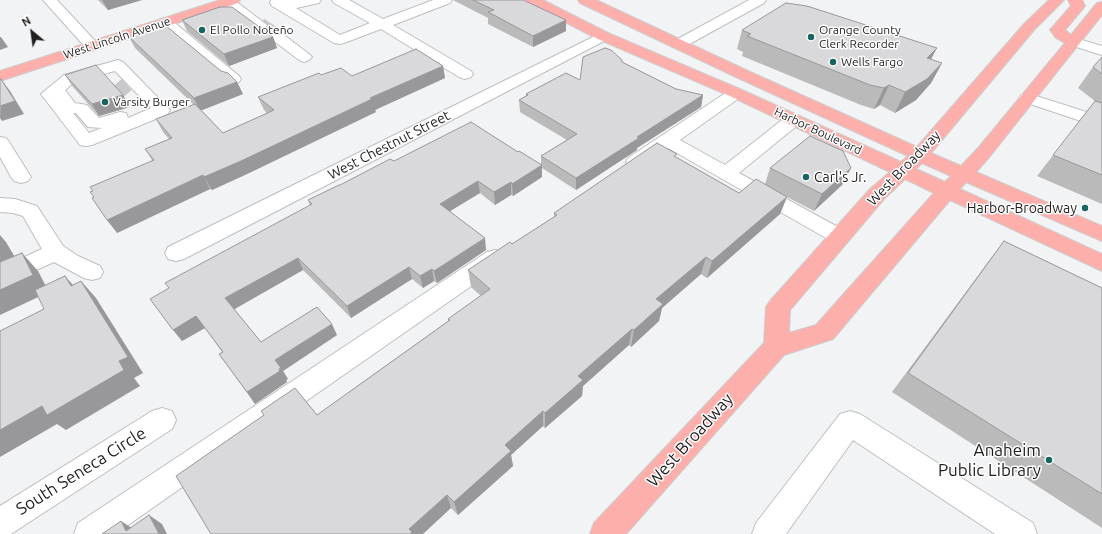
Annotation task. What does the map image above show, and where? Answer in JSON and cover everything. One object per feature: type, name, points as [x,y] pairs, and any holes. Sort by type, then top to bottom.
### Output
[{"type":"main road","name":"Harbor Boulevard","points":[[533,0],[603,36],[736,93],[1102,263]]},
{"type":"main road","name":"Harbor Boulevard","points":[[585,0],[920,155],[1102,234]]},
{"type":"main road","name":"West Broadway","points":[[605,534],[776,347],[778,307],[877,194],[920,155],[1029,27],[1057,0]]},
{"type":"main road","points":[[1072,41],[1061,35],[1057,30],[1078,6],[1075,0]]},
{"type":"main road","name":"West Lincoln Avenue","points":[[0,76],[230,1]]},
{"type":"main road","points":[[776,347],[824,332],[947,191],[964,174],[1102,6]]},
{"type":"street","points":[[50,0],[92,46]]},
{"type":"street","points":[[278,0],[277,3],[339,40],[445,0]]},
{"type":"street","points":[[288,0],[298,5],[314,0]]},
{"type":"street","points":[[339,0],[465,74]]},
{"type":"street","points":[[679,44],[759,0]]},
{"type":"street","points":[[230,1],[260,25]]},
{"type":"street","points":[[165,22],[233,79]]},
{"type":"street","points":[[275,36],[304,57]]},
{"type":"street","name":"West Chestnut Street","points":[[176,253],[603,36]]},
{"type":"street","points":[[1072,41],[1102,51]]},
{"type":"street","points":[[54,58],[70,78]]},
{"type":"street","points":[[118,65],[162,110],[86,141],[49,94],[70,78],[102,69],[118,65]]},
{"type":"street","points":[[56,89],[69,107],[81,110],[94,123],[110,121],[134,111],[137,107],[102,69]]},
{"type":"street","points":[[615,176],[736,93]]},
{"type":"street","points":[[1027,98],[1102,123]]},
{"type":"street","points":[[727,173],[793,120]]},
{"type":"street","points":[[668,140],[840,237]]},
{"type":"street","points":[[0,142],[21,177]]},
{"type":"street","points":[[0,205],[15,206],[30,211],[55,252],[70,262],[92,272]]},
{"type":"street","points":[[89,534],[510,248]]},
{"type":"street","points":[[0,278],[55,252]]},
{"type":"street","name":"South Seneca Circle","points":[[0,523],[162,420]]},
{"type":"street","points":[[767,534],[850,423],[1022,534]]},
{"type":"building","points":[[473,0],[523,0],[566,20],[533,36],[488,12],[494,10]]},
{"type":"building","points":[[786,3],[807,6],[937,48],[927,58],[942,63],[927,79],[905,92],[889,85],[884,88],[870,85],[747,36],[751,34],[742,30]]},
{"type":"building","points":[[220,7],[232,7],[273,37],[224,54],[182,20]]},
{"type":"building","points":[[165,25],[221,71],[228,73],[237,82],[194,98],[129,37]]},
{"type":"building","points":[[605,48],[611,50],[622,60],[622,62],[676,89],[703,95],[576,178],[541,156],[577,134],[519,100],[528,95],[526,94],[566,73],[580,80],[583,57]]},
{"type":"building","points":[[416,49],[443,66],[370,98],[372,99],[241,161],[204,177],[203,175],[107,220],[92,198],[94,197],[90,192],[93,191],[90,187],[154,160],[145,149],[172,138],[156,119],[195,104],[223,133],[274,110],[258,97],[319,73],[321,75],[341,68],[352,76]]},
{"type":"building","points":[[1102,57],[1102,74],[1093,67]]},
{"type":"building","points":[[96,65],[123,95],[92,104],[65,75]]},
{"type":"building","points":[[0,79],[15,101],[0,106]]},
{"type":"building","points":[[1095,101],[1102,103],[1102,175],[1053,155]]},
{"type":"building","points":[[471,122],[518,152],[519,151],[542,165],[512,184],[511,182],[494,192],[478,181],[440,204],[485,238],[434,271],[432,269],[420,276],[409,267],[347,306],[298,258],[225,298],[261,342],[317,307],[332,324],[275,360],[281,368],[279,369],[280,371],[247,392],[219,354],[223,352],[196,316],[173,330],[150,299],[169,288],[165,283],[312,204],[308,200],[390,159],[394,161]]},
{"type":"building","points":[[810,136],[843,151],[851,168],[822,194],[770,168]]},
{"type":"building","points":[[657,143],[677,154],[674,156],[739,193],[756,179],[787,197],[712,261],[706,257],[656,299],[663,304],[578,376],[583,380],[545,413],[543,411],[505,445],[511,451],[454,502],[447,495],[409,529],[412,532],[410,534],[211,534],[176,476],[264,415],[261,411],[295,388],[317,415],[450,320],[448,319],[490,289],[468,270],[510,242],[512,244],[557,215],[554,213]]},
{"type":"building","name":"Anaheim Public Library","points":[[1004,241],[1102,288],[1102,494],[908,373]]},
{"type":"building","points":[[22,253],[33,275],[0,290],[0,262]]},
{"type":"building","points":[[65,276],[71,286],[81,281],[128,357],[119,361],[124,370],[47,415],[42,406],[0,430],[0,331],[44,309],[35,290]]},
{"type":"building","points":[[149,515],[159,534],[102,534],[121,521],[126,531]]},
{"type":"tunnel","points":[[260,25],[275,35]]},
{"type":"tunnel","points":[[116,84],[126,95]]},
{"type":"place","name":"El Pollo Noteño","points":[[202,30]]},
{"type":"place","name":"Orange County Clerk Recorder","points":[[811,37]]},
{"type":"place","name":"Wells Fargo","points":[[833,62]]},
{"type":"place","name":"Varsity Burger","points":[[105,102]]},
{"type":"place","name":"Carl's Jr.","points":[[806,177]]},
{"type":"place","name":"Harbor-Broadway","points":[[1085,208]]},
{"type":"place","name":"Anaheim Public Library","points":[[1049,460]]}]
